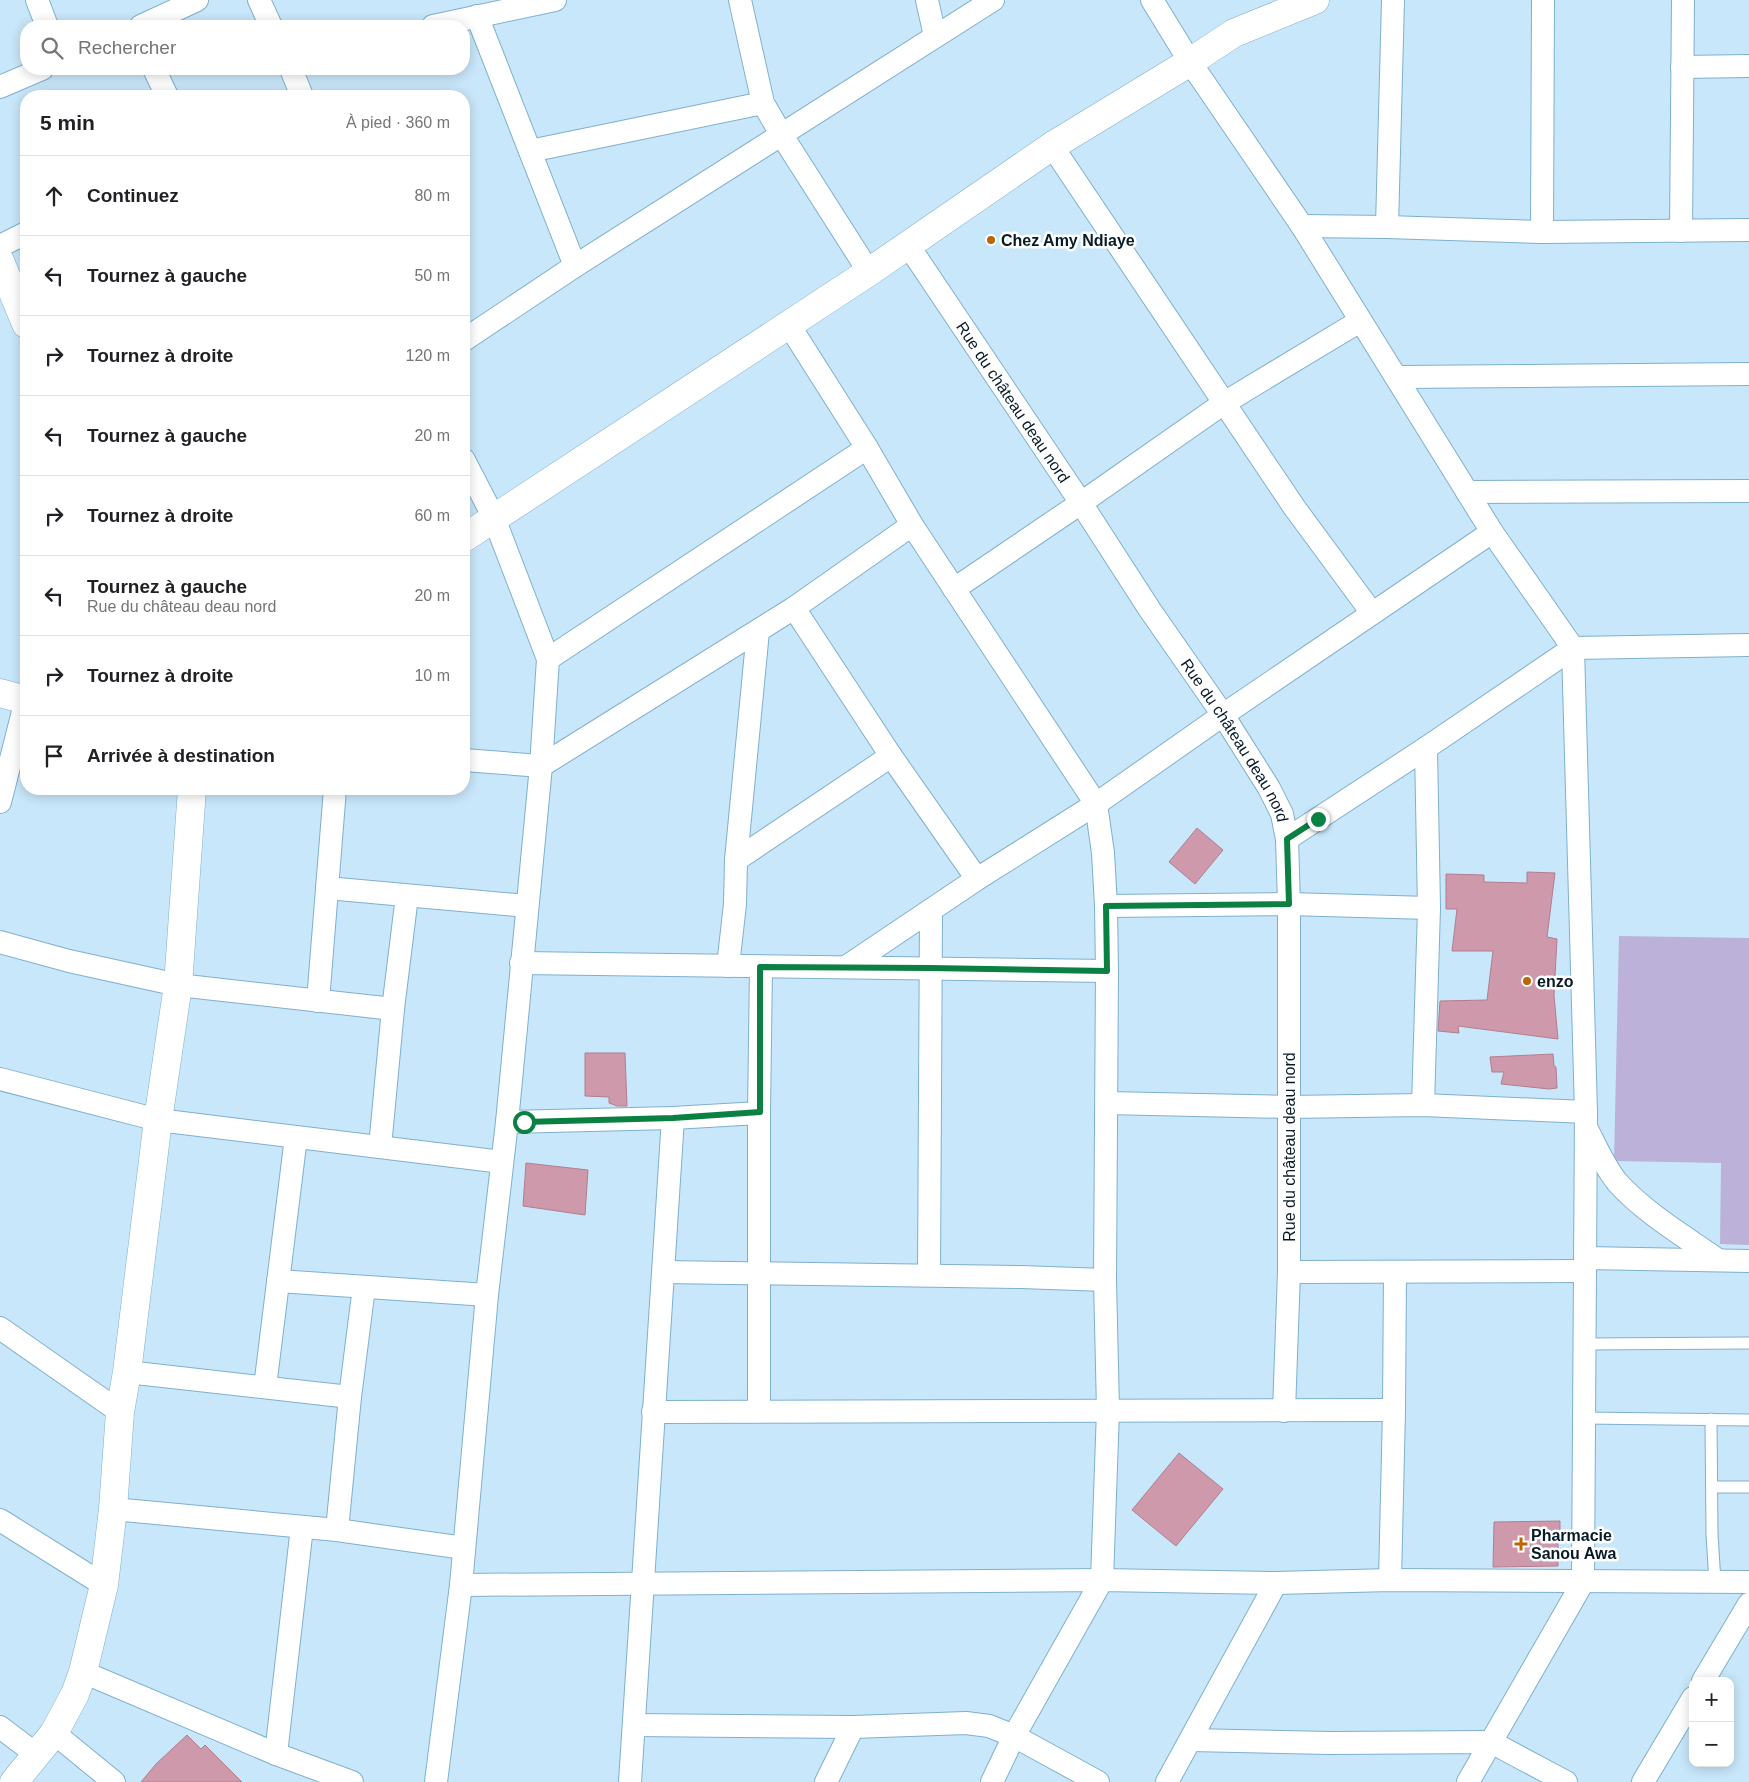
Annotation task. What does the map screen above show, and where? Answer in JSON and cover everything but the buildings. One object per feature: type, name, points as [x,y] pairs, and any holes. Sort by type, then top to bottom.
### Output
[{"type":"main road","points":[[470,534],[869,272],[1052,146],[1234,33],[1315,0]]},
{"type":"main road","points":[[0,261],[20,309]]},
{"type":"main road","points":[[0,693],[20,698]]},
{"type":"main road","points":[[14,1782],[54,1733],[75,1694],[83,1672],[104,1585],[113,1509],[120,1412],[127,1372],[158,1120],[178,984],[192,795]]},
{"type":"street","points":[[37,0],[45,20]]},
{"type":"street","points":[[154,20],[197,0]]},
{"type":"street","points":[[259,0],[268,20]]},
{"type":"street","points":[[459,20],[555,0]]},
{"type":"street","points":[[740,0],[763,103],[869,272]]},
{"type":"street","points":[[927,0],[935,36]]},
{"type":"street","points":[[470,336],[574,266],[993,0]]},
{"type":"street","points":[[1152,0],[1190,62],[1302,226],[1492,532],[1573,648],[1586,1119],[1583,1582],[1468,1782]]},
{"type":"street","points":[[1386,227],[1393,0]]},
{"type":"street","points":[[1542,232],[1543,0]]},
{"type":"street","points":[[1681,231],[1683,0]]},
{"type":"street","points":[[477,16],[574,266]]},
{"type":"street","points":[[1682,67],[1749,66]]},
{"type":"street","points":[[0,87],[28,75]]},
{"type":"street","points":[[157,75],[164,90]]},
{"type":"street","points":[[293,75],[300,90]]},
{"type":"street","points":[[530,151],[763,103]]},
{"type":"street","points":[[1052,146],[1294,508],[1372,613]]},
{"type":"street","points":[[1302,226],[1542,232],[1749,230]]},
{"type":"street","points":[[0,246],[20,237]]},
{"type":"street","name":"Rue du château deau nord","points":[[908,245],[1082,503],[1150,610],[1223,715],[1269,788],[1282,814],[1287,839],[1289,904],[1289,1272],[1284,1411]]},
{"type":"street","points":[[954,588],[1082,503],[1224,403],[1360,321]]},
{"type":"street","points":[[789,325],[867,448],[912,525],[1096,804],[1106,906],[1107,971],[1105,1280],[1108,1410],[1102,1580],[1014,1736],[992,1782]]},
{"type":"street","points":[[1397,377],[1749,374]]},
{"type":"street","points":[[548,659],[867,448]]},
{"type":"street","points":[[436,1782],[461,1585],[487,1295],[507,1122],[541,766],[548,659],[494,518],[470,472]]},
{"type":"street","points":[[1467,492],[1749,491]]},
{"type":"street","points":[[470,760],[541,766],[794,608],[912,525]]},
{"type":"street","points":[[846,967],[977,879],[1096,804],[1492,532]]},
{"type":"street","points":[[794,608],[891,756],[977,879]]},
{"type":"street","points":[[728,966],[758,631]]},
{"type":"street","points":[[1287,839],[1426,748],[1573,648],[1749,645]]},
{"type":"street","points":[[0,802],[20,724]]},
{"type":"street","points":[[1423,1105],[1429,908],[1426,748]]},
{"type":"street","points":[[736,860],[891,756]]},
{"type":"street","points":[[318,1001],[335,795]]},
{"type":"street","points":[[327,888],[527,906]]},
{"type":"street","points":[[380,1147],[393,1009],[407,896]]},
{"type":"street","points":[[1106,906],[1289,904],[1429,908]]},
{"type":"street","points":[[929,1275],[931,911]]},
{"type":"street","points":[[0,942],[69,961],[178,984],[393,1009]]},
{"type":"street","points":[[521,963],[1107,971]]},
{"type":"street","points":[[759,1411],[760,967]]},
{"type":"street","points":[[0,1079],[158,1120],[502,1162]]},
{"type":"street","points":[[1107,1103],[1289,1107],[1423,1105],[1586,1119]]},
{"type":"street","points":[[507,1122],[673,1118],[760,1112]]},
{"type":"street","points":[[633,1780],[634,1725],[673,1118]]},
{"type":"street","points":[[1586,1119],[1600,1157],[1617,1181],[1655,1216],[1718,1260]]},
{"type":"street","points":[[265,1387],[296,1137]]},
{"type":"street","points":[[1289,1272],[1395,1272],[1718,1260],[1749,1261]]},
{"type":"street","points":[[664,1272],[929,1275],[1105,1280]]},
{"type":"street","points":[[1390,1580],[1395,1272]]},
{"type":"street","points":[[278,1281],[487,1295]]},
{"type":"street","points":[[337,1530],[350,1397],[364,1287]]},
{"type":"street","points":[[0,1328],[120,1412]]},
{"type":"street","points":[[127,1372],[350,1397]]},
{"type":"street","points":[[653,1412],[1394,1410]]},
{"type":"street","points":[[113,1509],[337,1530],[464,1548]]},
{"type":"street","points":[[0,1520],[104,1585]]},
{"type":"street","points":[[276,1754],[302,1527]]},
{"type":"street","points":[[461,1585],[1102,1580],[1276,1583],[1390,1580],[1749,1582]]},
{"type":"street","points":[[1167,1782],[1276,1583]]},
{"type":"street","points":[[1705,1677],[1749,1604]]},
{"type":"street","points":[[83,1672],[276,1754],[352,1782]]},
{"type":"street","points":[[1643,1782],[1689,1705]]},
{"type":"street","points":[[634,1725],[853,1727],[966,1723],[989,1726],[1014,1736],[1098,1782]]},
{"type":"street","points":[[0,1727],[37,1755]]},
{"type":"street","points":[[826,1782],[853,1727]]},
{"type":"street","points":[[54,1733],[114,1782]]},
{"type":"street","points":[[1191,1740],[1330,1743],[1490,1742],[1566,1782]]},
{"type":"lane","points":[[1584,1344],[1749,1342]]},
{"type":"lane","points":[[1584,1418],[1749,1420]]},
{"type":"lane","points":[[1711,1420],[1712,1534],[1715,1582]]},
{"type":"lane","points":[[1712,1488],[1749,1487]]},
{"type":"shaded area","points":[[1619,936],[1749,938],[1749,1245],[1720,1244],[1721,1163],[1614,1161]]},
{"type":"place","name":"Chez Amy Ndiaye","points":[[991,240]]},
{"type":"place","name":"enzo","points":[[1527,981]]},
{"type":"place","name":"Pharmacie Sanou Awa","points":[[1521,1544]]},
{"type":"route","points":[[524,1122],[673,1118],[760,1112],[760,967],[1107,971],[1106,906],[1289,904],[1287,839],[1318,819]]}]
